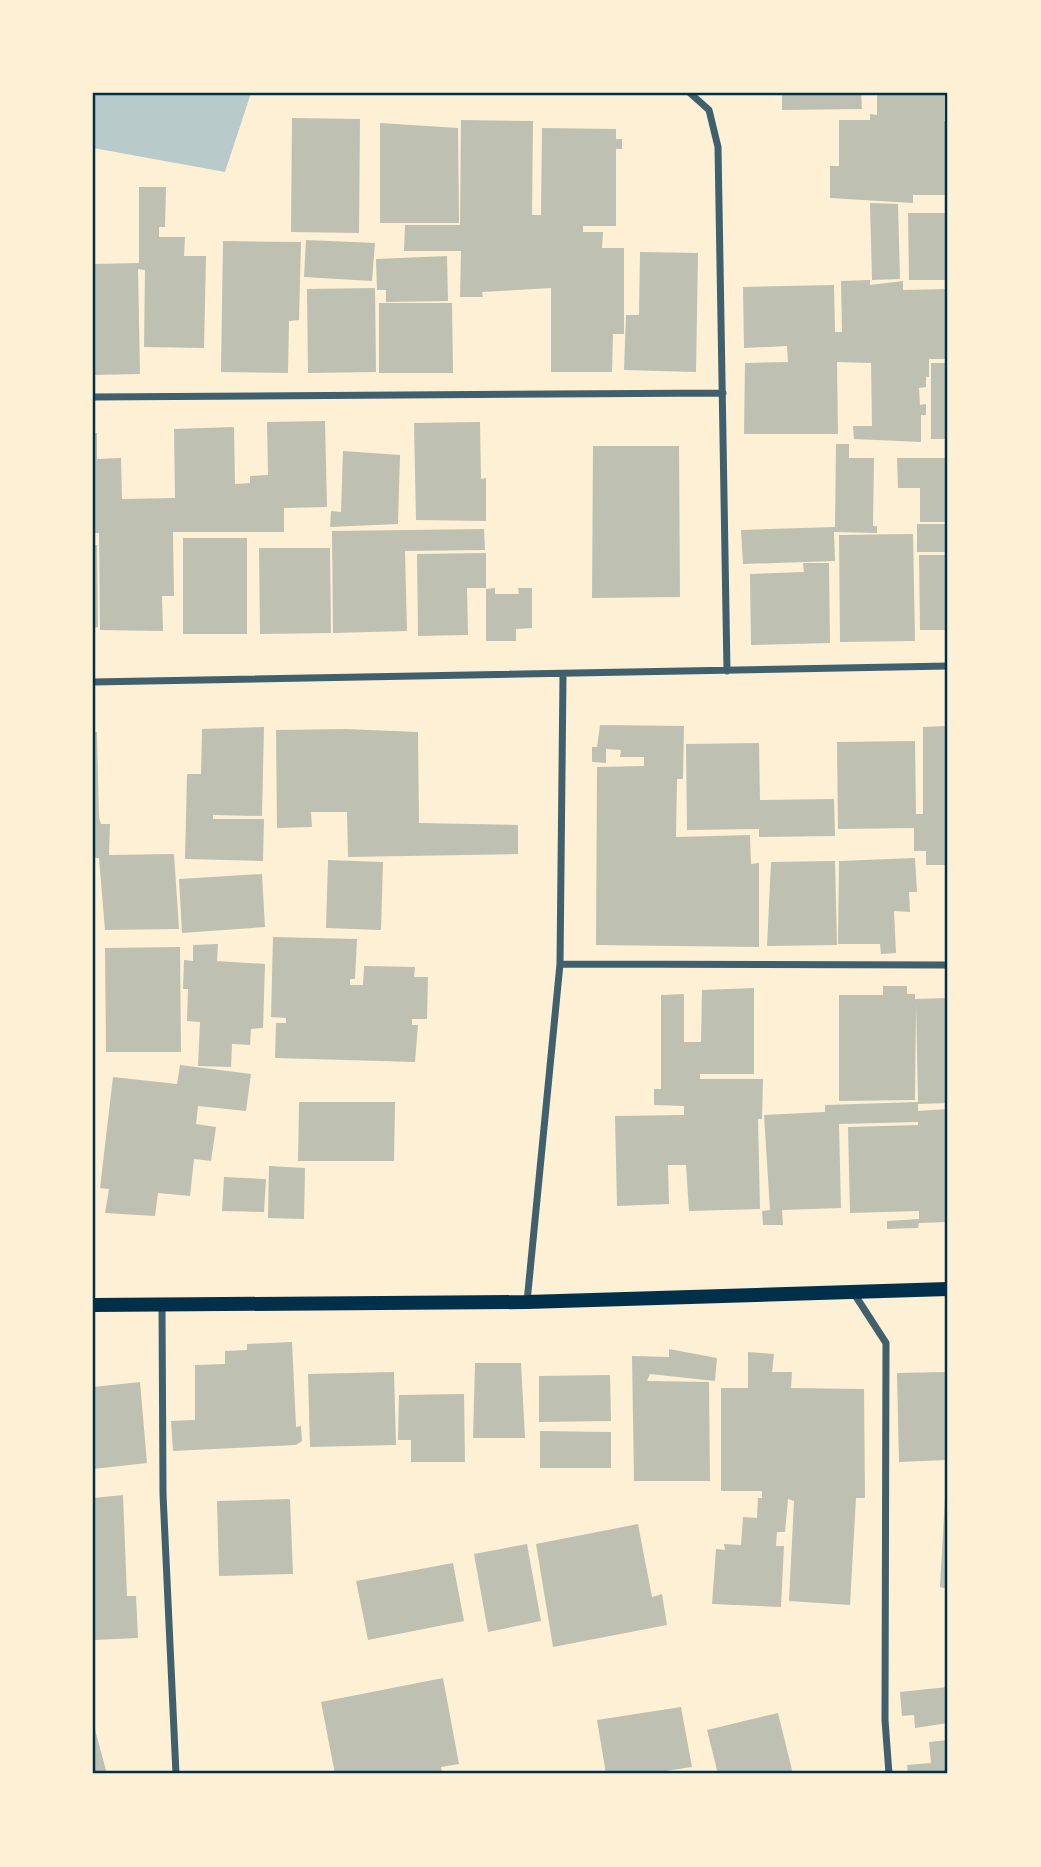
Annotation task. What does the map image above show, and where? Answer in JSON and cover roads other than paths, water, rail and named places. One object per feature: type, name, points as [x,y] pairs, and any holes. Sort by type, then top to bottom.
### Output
[{"type":"main road","points":[[93,1305],[527,1302],[948,1289]]},
{"type":"street","points":[[690,93],[709,110],[718,148],[727,671]]},
{"type":"street","points":[[93,397],[723,393]]},
{"type":"street","points":[[93,682],[948,667]]},
{"type":"street","points":[[527,1302],[560,964],[563,675]]},
{"type":"street","points":[[560,964],[948,965]]},
{"type":"street","points":[[853,1291],[886,1343],[884,1706],[890,1774]]},
{"type":"street","points":[[162,1305],[163,1494],[176,1774]]}]
